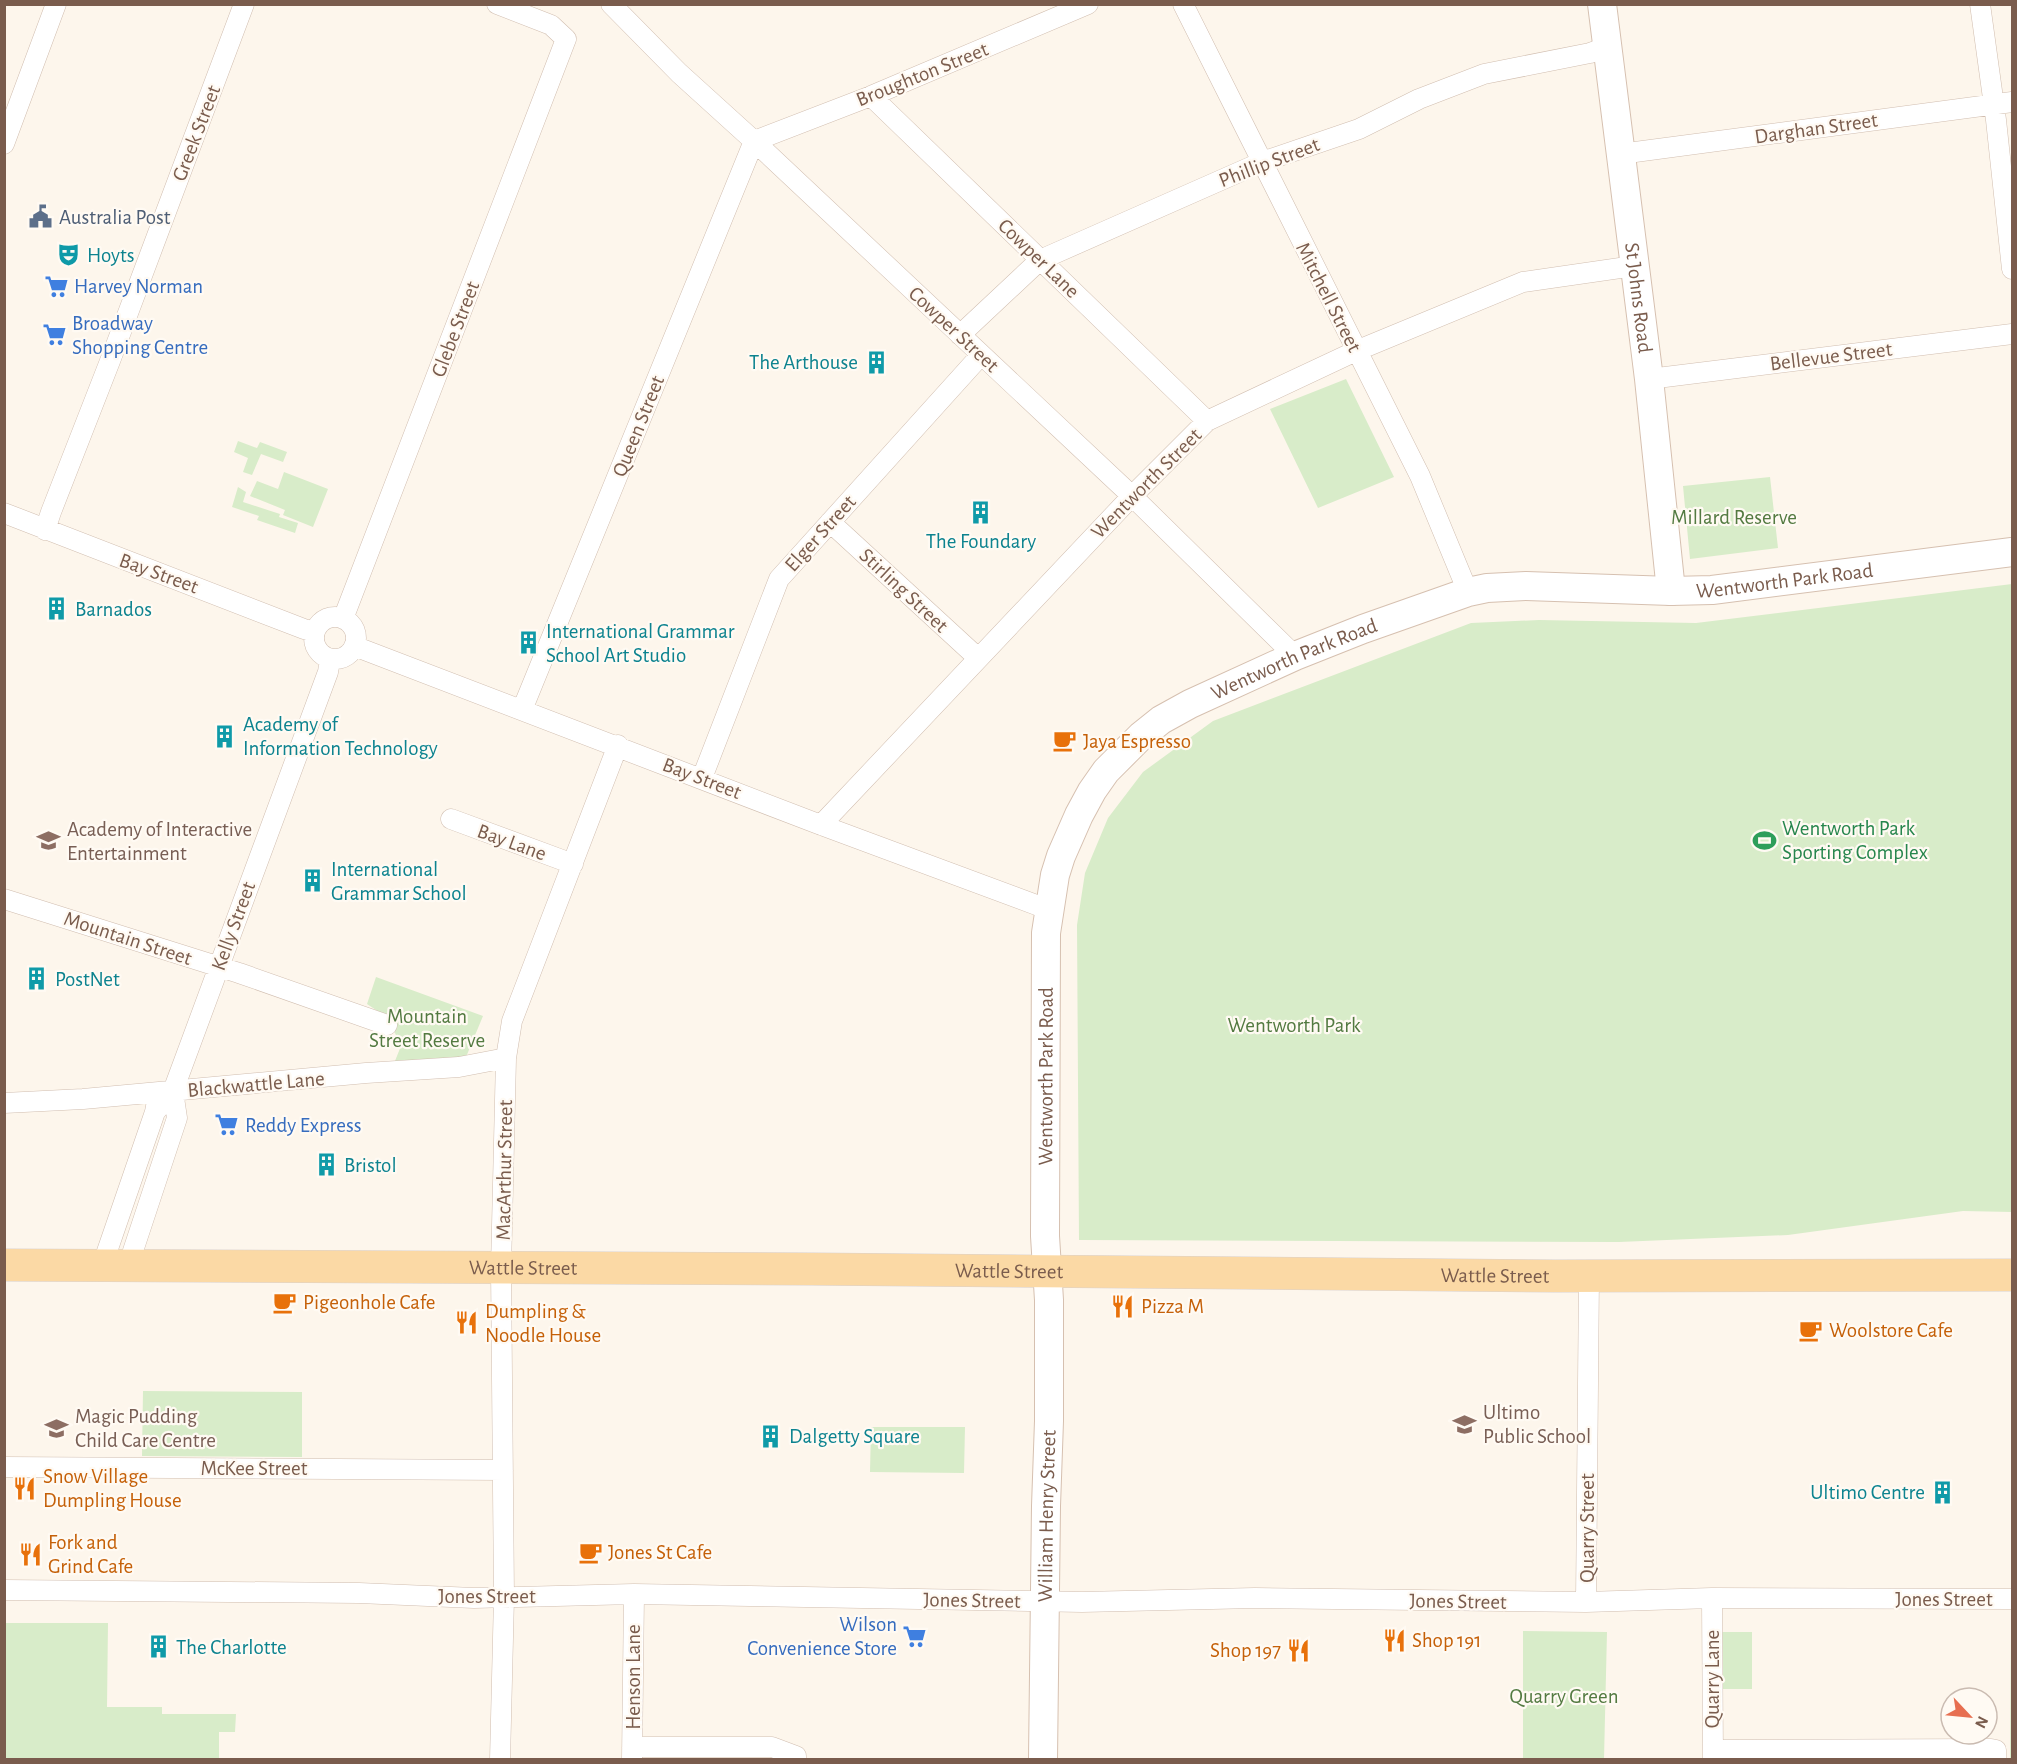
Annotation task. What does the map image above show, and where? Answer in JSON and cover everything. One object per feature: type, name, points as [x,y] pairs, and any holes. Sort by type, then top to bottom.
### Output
[{"type":"main road","name":"Wattle Street","points":[[4,1265],[1555,1276],[2013,1275]]},
{"type":"street","name":"Greek Street","points":[[45,530],[244,4]]},
{"type":"street","name":"Glebe Street","points":[[343,619],[566,39],[550,25],[497,4]]},
{"type":"street","name":"Cowper Street","points":[[611,4],[679,73],[1132,496],[1295,656]]},
{"type":"street","name":"Broughton Street","points":[[754,141],[871,96],[1088,4]]},
{"type":"street","name":"Mitchell Street","points":[[1183,4],[1420,476],[1468,592]]},
{"type":"street","name":"St Johns Road","points":[[1602,4],[1649,379],[1671,591]]},
{"type":"street","points":[[1980,4],[2003,103],[2013,269]]},
{"type":"street","points":[[4,144],[53,13]]},
{"type":"street","name":"Phillip Street","points":[[960,335],[1040,260],[1262,162],[1359,129],[1419,99],[1484,74],[1590,53],[1607,47]]},
{"type":"street","name":"Cowper Lane","points":[[871,96],[1207,422]]},
{"type":"street","name":"Darghan Street","points":[[1620,154],[2003,103]]},
{"type":"street","name":"Queen Street","points":[[522,710],[754,141]]},
{"type":"street","name":"Wentworth Street","points":[[822,825],[1132,496],[1207,422],[1356,351],[1523,282],[1634,266]]},
{"type":"street","name":"Bellevue Street","points":[[1649,379],[2013,334]]},
{"type":"street","name":"Elger Street","points":[[702,778],[780,579],[981,355]]},
{"type":"street","name":"Bay Street","points":[[4,513],[314,632]]},
{"type":"street","name":"Stirling Street","points":[[830,522],[978,658]]},
{"type":"street","name":"Wentworth Park Road","points":[[1047,1271],[1045,1236],[1046,954],[1056,875],[1069,836],[1092,791],[1123,753],[1161,720],[1190,704],[1295,656],[1364,628],[1468,592],[1487,588],[1526,586],[1671,591],[1712,590],[2013,552]]},
{"type":"street","points":[[329,617],[343,619],[353,627],[356,640],[348,654],[330,659],[316,648],[314,632],[323,620],[329,617]]},
{"type":"street","name":"Bay Street","points":[[354,646],[1050,910]]},
{"type":"street","name":"Kelly Street","points":[[115,1266],[162,1099],[218,967],[328,672],[330,659]]},
{"type":"street","name":"MacArthur Street","points":[[500,1760],[504,1597],[501,1268],[506,1058],[512,1021],[618,745]]},
{"type":"street","name":"Bay Lane","points":[[451,819],[573,864]]},
{"type":"street","name":"Mountain Street","points":[[4,899],[218,967],[387,1025]]},
{"type":"street","name":"Blackwattle Lane","points":[[4,1103],[162,1099],[366,1073],[459,1067],[506,1058]]},
{"type":"street","name":"Kelly Street","points":[[115,1266],[177,1118],[162,1099]]},
{"type":"street","name":"William Henry Street","points":[[1043,1760],[1049,1421],[1047,1271]]},
{"type":"street","name":"Quarry Street","points":[[1586,1602],[1589,1275]]},
{"type":"street","name":"McKee Street","points":[[4,1467],[503,1470]]},
{"type":"street","name":"Jones Street","points":[[4,1590],[359,1593],[504,1597],[633,1594],[1045,1601],[1255,1598],[1586,1602],[1712,1598],[2013,1599]]},
{"type":"street","name":"Henson Lane","points":[[632,1753],[633,1594]]},
{"type":"street","name":"Quarry Lane","points":[[1712,1598],[1713,1755]]},
{"type":"street","points":[[632,1753],[771,1747],[796,1756],[796,1760]]},
{"type":"street","points":[[1713,1755],[1996,1755]]},
{"type":"green space","points":[[1346,379],[1394,477],[1318,508],[1270,409]]},
{"type":"green space","points":[[238,441],[257,448],[260,442],[287,452],[283,462],[261,454],[252,475],[243,472],[248,458],[234,452]]},
{"type":"green space","points":[[284,472],[328,489],[313,527],[283,515],[285,510],[250,496],[257,481],[278,489]]},
{"type":"green space","name":"Millard Reserve","points":[[1770,477],[1778,548],[1690,559],[1683,486]]},
{"type":"green space","points":[[238,487],[246,492],[243,502],[280,514],[279,517],[298,523],[295,533],[257,520],[259,516],[232,507]]},
{"type":"green space","name":"Wentworth Park","points":[[2012,584],[2012,1212],[1963,1211],[1788,1235],[1619,1242],[1079,1240],[1077,925],[1085,873],[1108,818],[1143,772],[1213,721],[1471,623],[1539,620],[1696,623]]},
{"type":"green space","name":"Mountain Street Reserve","points":[[376,977],[483,1016],[466,1057],[395,1061],[401,1046],[388,1018],[367,1004]]},
{"type":"green space","points":[[143,1391],[302,1392],[302,1457],[142,1456]]},
{"type":"green space","points":[[871,1427],[965,1427],[964,1473],[870,1472]]},
{"type":"green space","points":[[5,1623],[108,1623],[107,1707],[162,1707],[162,1714],[236,1714],[235,1732],[219,1732],[219,1759],[5,1759]]},
{"type":"green space","name":"Quarry Green","points":[[1523,1631],[1607,1632],[1604,1759],[1523,1759]]},
{"type":"green space","points":[[1719,1632],[1752,1632],[1752,1689],[1719,1689]]},
{"type":"green space","points":[[2011,1633],[2012,1759],[2010,1760],[2010,1759]]},
{"type":"place","name":"Australia Post","points":[[41,217]]},
{"type":"place","name":"Hoyts","points":[[69,255]]},
{"type":"place","name":"Harvey Norman","points":[[56,286]]},
{"type":"place","name":"Broadway Shopping Centre","points":[[54,335]]},
{"type":"place","name":"The Arthouse","points":[[876,362]]},
{"type":"place","name":"The Foundary","points":[[981,513]]},
{"type":"place","name":"Barnados","points":[[57,609]]},
{"type":"place","name":"International Grammar School Art Studio","points":[[528,643]]},
{"type":"place","name":"Academy of Information Technology","points":[[225,736]]},
{"type":"place","name":"Jaya Espresso","points":[[1065,741]]},
{"type":"place","name":"Wentworth Park Sporting Complex","points":[[1764,840]]},
{"type":"place","name":"Academy of Interactive Entertainment","points":[[49,841]]},
{"type":"place","name":"International Grammar School","points":[[313,881]]},
{"type":"place","name":"PostNet","points":[[37,979]]},
{"type":"place","name":"Reddy Express","points":[[227,1125]]},
{"type":"place","name":"Bristol","points":[[326,1165]]},
{"type":"place","name":"Pigeonhole Cafe","points":[[285,1302]]},
{"type":"place","name":"Pizza M","points":[[1123,1306]]},
{"type":"place","name":"Dumpling & Noodle House","points":[[467,1323]]},
{"type":"place","name":"Woolstore Cafe","points":[[1811,1330]]},
{"type":"place","name":"Ultimo Public School","points":[[1465,1424]]},
{"type":"place","name":"Magic Pudding Child Care Centre","points":[[57,1428]]},
{"type":"place","name":"Dalgetty Square","points":[[771,1436]]},
{"type":"place","name":"Snow Village Dumpling House","points":[[25,1488]]},
{"type":"place","name":"Ultimo Centre","points":[[1943,1492]]},
{"type":"place","name":"Jones St Cafe","points":[[590,1552]]},
{"type":"place","name":"Fork and Grind Cafe","points":[[30,1554]]},
{"type":"place","name":"Wilson Convenience Store","points":[[915,1636]]},
{"type":"place","name":"Shop 191","points":[[1394,1640]]},
{"type":"place","name":"The Charlotte","points":[[158,1647]]},
{"type":"place","name":"Shop 197","points":[[1299,1650]]}]
